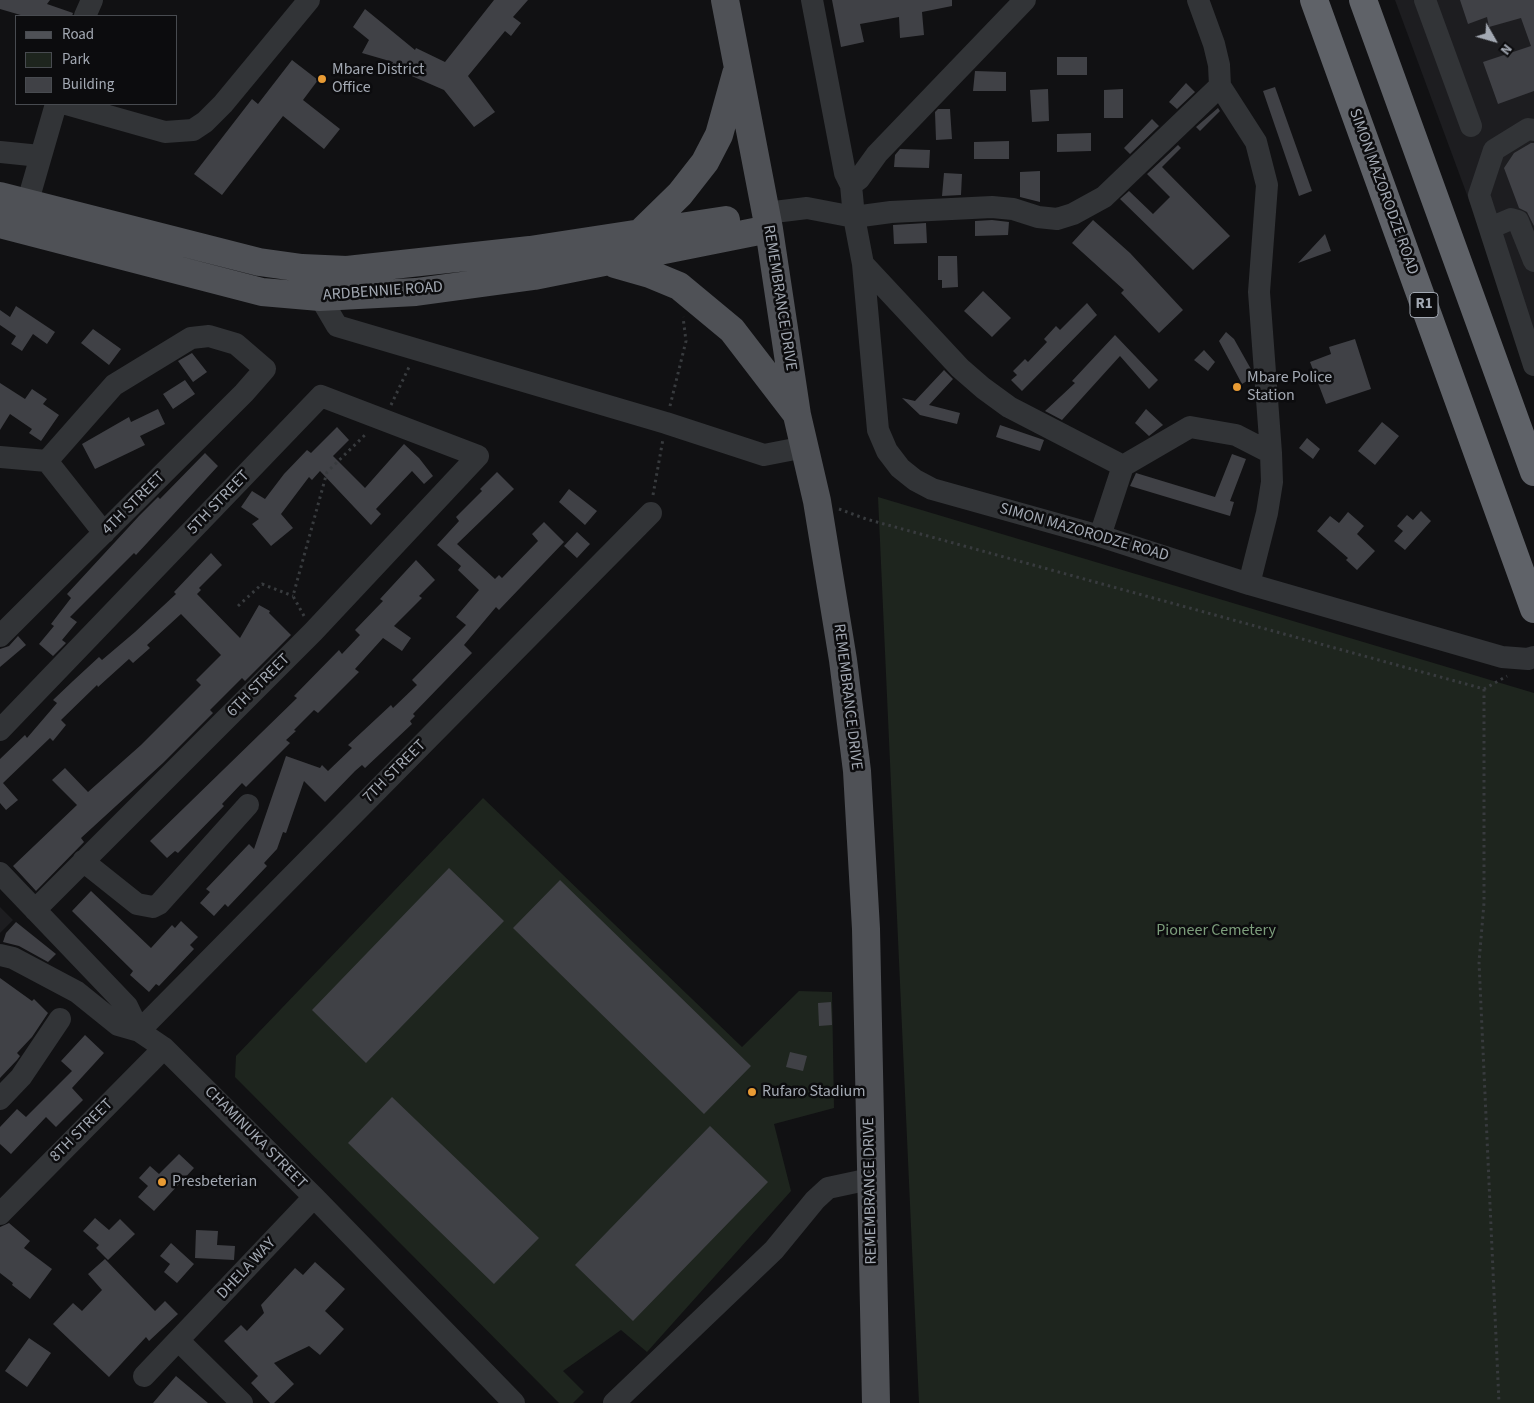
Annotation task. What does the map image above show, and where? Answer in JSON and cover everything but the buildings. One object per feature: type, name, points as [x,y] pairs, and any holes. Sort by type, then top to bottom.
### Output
[{"type":"highway","name":"SIMON MAZORODZE ROAD","points":[[1314,0],[1534,609]]},
{"type":"highway","points":[[1363,0],[1534,472]]},
{"type":"main road","name":"REMEMBRANCE DRIVE","points":[[724,0],[767,221],[797,415],[817,501],[843,660],[857,771],[866,929],[876,1403]]},
{"type":"main road","points":[[638,235],[680,194],[705,162],[719,135],[738,67]]},
{"type":"main road","name":"ARDBENNIE ROAD","points":[[0,196],[259,262],[302,268],[347,270],[767,221]]},
{"type":"main road","name":"ARDBENNIE ROAD","points":[[10,226],[262,292],[320,297],[416,292],[534,276],[610,262],[767,221]]},
{"type":"main road","points":[[610,262],[650,274],[679,286],[732,330],[797,415]]},
{"type":"street","points":[[85,15],[92,0]]},
{"type":"street","points":[[70,105],[165,132],[193,130],[205,122],[223,104],[309,0]]},
{"type":"street","name":"SIMON MAZORODZE ROAD","points":[[812,0],[845,173],[851,185],[848,216],[863,264],[878,430],[887,451],[900,468],[915,480],[932,489],[1100,536],[1249,584],[1502,658],[1534,657]]},
{"type":"street","points":[[851,185],[859,179],[877,154],[1025,0]]},
{"type":"street","points":[[1198,0],[1217,58],[1220,86],[1256,142],[1268,185],[1259,292],[1272,482],[1267,513],[1249,584]]},
{"type":"street","points":[[1425,0],[1471,126]]},
{"type":"street","points":[[767,221],[809,223],[848,216],[891,212],[992,208],[1013,209],[1038,217],[1057,219],[1073,214],[1104,197],[1220,86]]},
{"type":"street","points":[[10,226],[27,203],[56,105]]},
{"type":"street","points":[[1534,130],[1528,129],[1494,150],[1479,195],[1534,366]]},
{"type":"street","points":[[0,152],[40,156]]},
{"type":"street","points":[[1490,228],[1511,219],[1518,221],[1534,261]]},
{"type":"street","points":[[863,264],[960,368],[983,388],[1009,407],[1123,466]]},
{"type":"street","points":[[320,297],[337,326],[666,423],[764,456],[805,446]]},
{"type":"street","name":"4TH STREET","points":[[0,636],[266,369],[236,344],[209,336],[191,338],[114,385],[47,461]]},
{"type":"street","name":"5TH STREET","points":[[0,730],[321,396],[478,456]]},
{"type":"street","points":[[1100,536],[1123,466],[1190,427],[1236,434],[1271,453]]},
{"type":"street","name":"6TH STREET","points":[[34,910],[313,632],[478,456]]},
{"type":"street","points":[[0,457],[47,461],[104,533]]},
{"type":"street","name":"7TH STREET","points":[[140,1031],[651,513]]},
{"type":"street","points":[[83,861],[137,904],[142,907],[153,907],[159,904],[248,805]]},
{"type":"street","name":"CHAMINUKA STREET","points":[[0,873],[127,1006],[140,1031],[164,1048],[314,1197],[514,1403]]},
{"type":"street","points":[[0,955],[13,958],[77,992],[118,1025],[140,1031]]},
{"type":"street","points":[[0,1099],[21,1077],[60,1019]]},
{"type":"street","name":"8TH STREET","points":[[0,1214],[164,1048]]},
{"type":"street","points":[[614,1403],[774,1250],[815,1200],[828,1188],[870,1179]]},
{"type":"street","name":"DHELA WAY","points":[[144,1376],[314,1197]]},
{"type":"street","points":[[179,1341],[242,1403]]},
{"type":"path","points":[[651,513],[666,423],[686,340],[679,286]]},
{"type":"path","points":[[293,596],[327,472],[387,414],[417,350]]},
{"type":"path","points":[[817,501],[866,519],[1484,689],[1509,675]]},
{"type":"path","points":[[238,606],[262,584],[293,596],[313,632]]},
{"type":"path","points":[[1484,689],[1484,903],[1479,962],[1499,1403]]},
{"type":"shaded area","points":[[1395,0],[1534,0],[1534,376]]},
{"type":"shaded area","points":[[0,907],[13,920],[0,933]]},
{"type":"green space","name":"Pioneer Cemetery","points":[[878,497],[1534,693],[1534,1403],[919,1403]]},
{"type":"green space","name":"Rufaro Stadium","points":[[483,798],[742,1047],[799,991],[832,992],[834,1108],[774,1124],[791,1191],[647,1352],[621,1330],[563,1371],[584,1392],[573,1403],[559,1403],[235,1077],[236,1056]]},
{"type":"place","name":"Mbare District Office","points":[[322,79]]},
{"type":"place","name":"Mbare Police Station","points":[[1237,387]]},
{"type":"place","name":"Rufaro Stadium","points":[[752,1092]]},
{"type":"place","name":"Presbeterian","points":[[162,1182]]}]
